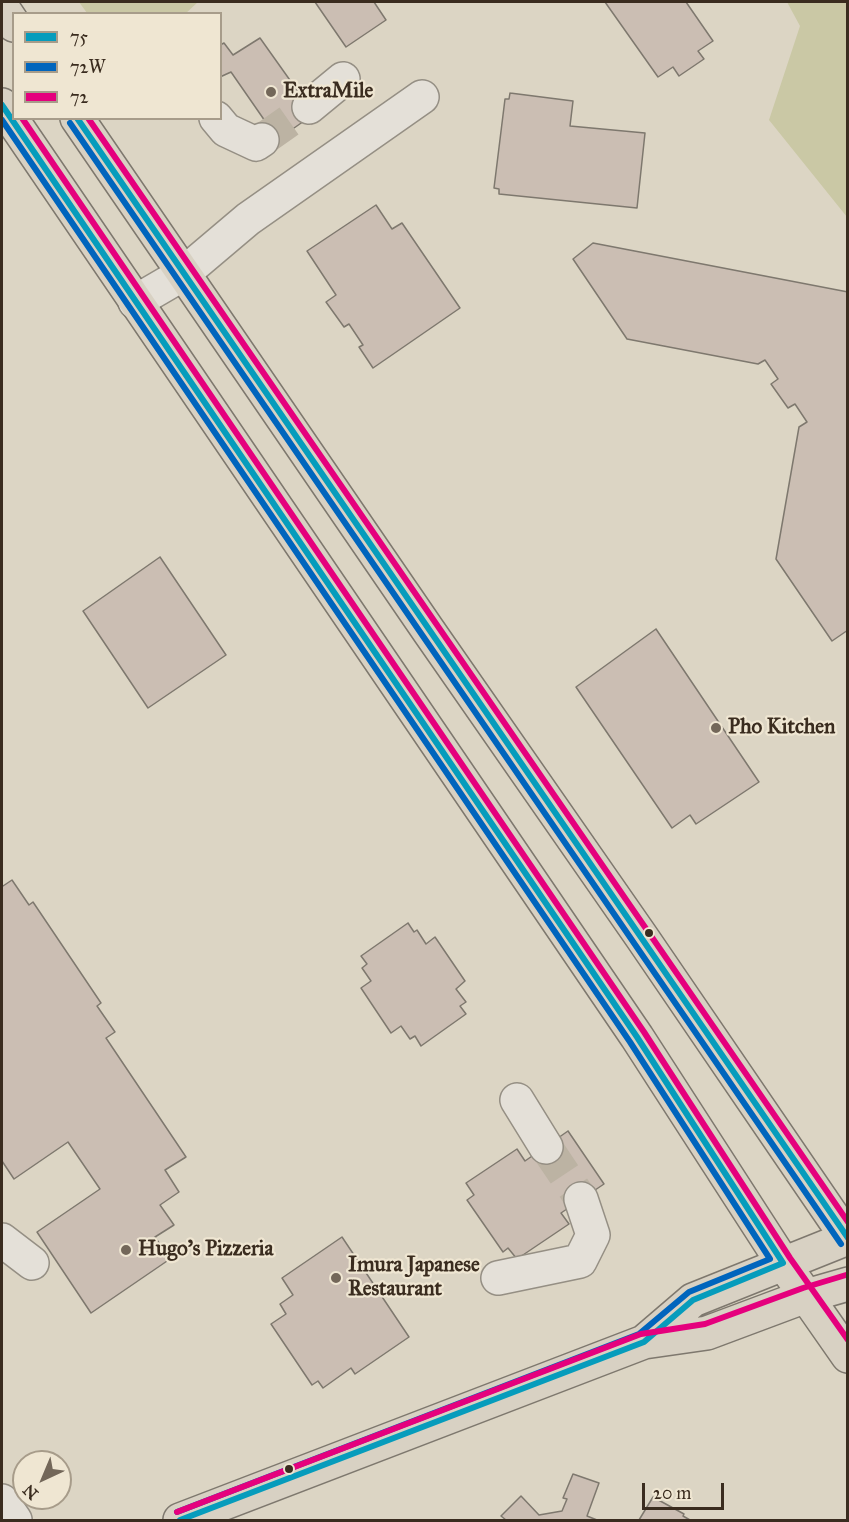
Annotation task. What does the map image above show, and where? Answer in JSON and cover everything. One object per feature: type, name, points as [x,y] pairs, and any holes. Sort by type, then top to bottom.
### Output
[{"type":"main road","points":[[2,7],[12,22]]},
{"type":"main road","points":[[2,105],[12,120]]},
{"type":"main road","points":[[12,120],[623,1017],[783,1263],[848,1356]]},
{"type":"main road","points":[[78,120],[847,1238],[693,1300],[644,1342]]},
{"type":"main road","points":[[180,1521],[222,1513],[644,1342],[707,1333],[806,1296],[848,1284]]},
{"type":"street","points":[[309,106],[343,79]]},
{"type":"street","points":[[135,303],[183,274],[248,219],[423,97]]},
{"type":"street","points":[[218,120],[226,130],[256,144],[262,140]]},
{"type":"street","points":[[517,1100],[546,1147]]},
{"type":"street","points":[[498,1278],[580,1261],[593,1235],[581,1199]]},
{"type":"street","points":[[2,1240],[32,1263]]},
{"type":"street","points":[[2,1501],[15,1521]]},
{"type":"shaded area","points":[[79,2],[198,2],[187,12],[86,12]]},
{"type":"shaded area","points":[[787,2],[847,2],[847,217],[769,120],[800,26]]},
{"type":"building","points":[[315,2],[374,2],[386,20],[346,47]]},
{"type":"building","points":[[605,2],[686,2],[713,41],[698,51],[704,59],[679,76],[673,67],[658,77]]},
{"type":"building","name":"ExtraMile","points":[[260,38],[314,114],[267,147],[254,128],[265,121],[231,72],[222,76],[222,44],[224,43],[233,55]]},
{"type":"building","points":[[510,93],[573,101],[570,126],[645,133],[637,208],[499,194],[499,189],[494,188],[505,99],[509,99]]},
{"type":"building","points":[[376,205],[392,229],[402,223],[460,308],[373,368],[359,347],[363,345],[349,324],[344,327],[326,302],[336,295],[307,251]]},
{"type":"building","points":[[593,243],[848,292],[848,630],[832,641],[776,559],[799,427],[807,422],[795,404],[788,408],[771,384],[778,379],[765,360],[758,364],[627,339],[573,259]]},
{"type":"building","points":[[160,557],[226,655],[148,708],[83,611]]},
{"type":"building","points":[[656,629],[759,782],[696,824],[690,815],[672,828],[576,687]]},
{"type":"building","points":[[12,880],[29,905],[33,902],[101,1003],[97,1006],[115,1032],[106,1038],[186,1157],[165,1170],[179,1192],[160,1205],[174,1225],[155,1237],[170,1259],[91,1313],[37,1232],[100,1189],[68,1142],[14,1179],[2,1161],[2,885]]},
{"type":"building","points":[[408,923],[414,932],[417,930],[426,944],[435,937],[465,981],[456,989],[466,1002],[460,1006],[466,1014],[421,1046],[415,1036],[410,1039],[401,1026],[391,1033],[361,988],[371,981],[362,968],[367,964],[361,956]]},
{"type":"building","points":[[568,1131],[604,1184],[561,1213],[569,1224],[517,1259],[508,1248],[503,1252],[467,1200],[474,1195],[466,1183],[517,1149],[525,1161]]},
{"type":"building","points":[[342,1237],[409,1337],[355,1374],[351,1368],[323,1388],[318,1381],[312,1385],[271,1324],[286,1314],[280,1304],[293,1295],[282,1278]]},
{"type":"building","points":[[573,1474],[599,1483],[587,1516],[597,1520],[506,1520],[501,1516],[521,1496],[539,1515],[562,1511],[567,1499],[563,1498]]},
{"type":"building","points":[[653,1497],[684,1514],[683,1516],[690,1520],[639,1520]]},
{"type":"tunnel","points":[[262,140],[309,107]]},
{"type":"tunnel","points":[[546,1147],[581,1199]]},
{"type":"transit line","name":"75","points":[[2,105],[12,120]]},
{"type":"transit line","name":"72W","points":[[2,120],[630,1042],[770,1259],[689,1292],[639,1334],[177,1512]]},
{"type":"transit line","name":"75","points":[[12,120],[637,1037],[783,1263],[693,1300],[644,1342],[180,1520]]},
{"type":"transit line","name":"72","points":[[23,120],[644,1032],[790,1258],[848,1340]]},
{"type":"transit line","name":"75","points":[[78,120],[848,1238]]},
{"type":"transit line","name":"72","points":[[89,120],[848,1222]]},
{"type":"transit line","name":"72W","points":[[70,123],[841,1244]]},
{"type":"transit line","name":"72","points":[[177,1512],[641,1334],[705,1324],[803,1288],[846,1275]]},
{"type":"place","name":"ExtraMile","points":[[271,92]]},
{"type":"place","name":"Pho Kitchen","points":[[716,728]]},
{"type":"place","name":"Hugo's Pizzeria","points":[[126,1250]]},
{"type":"place","name":"Imura Japanese Restaurant","points":[[336,1278]]}]
